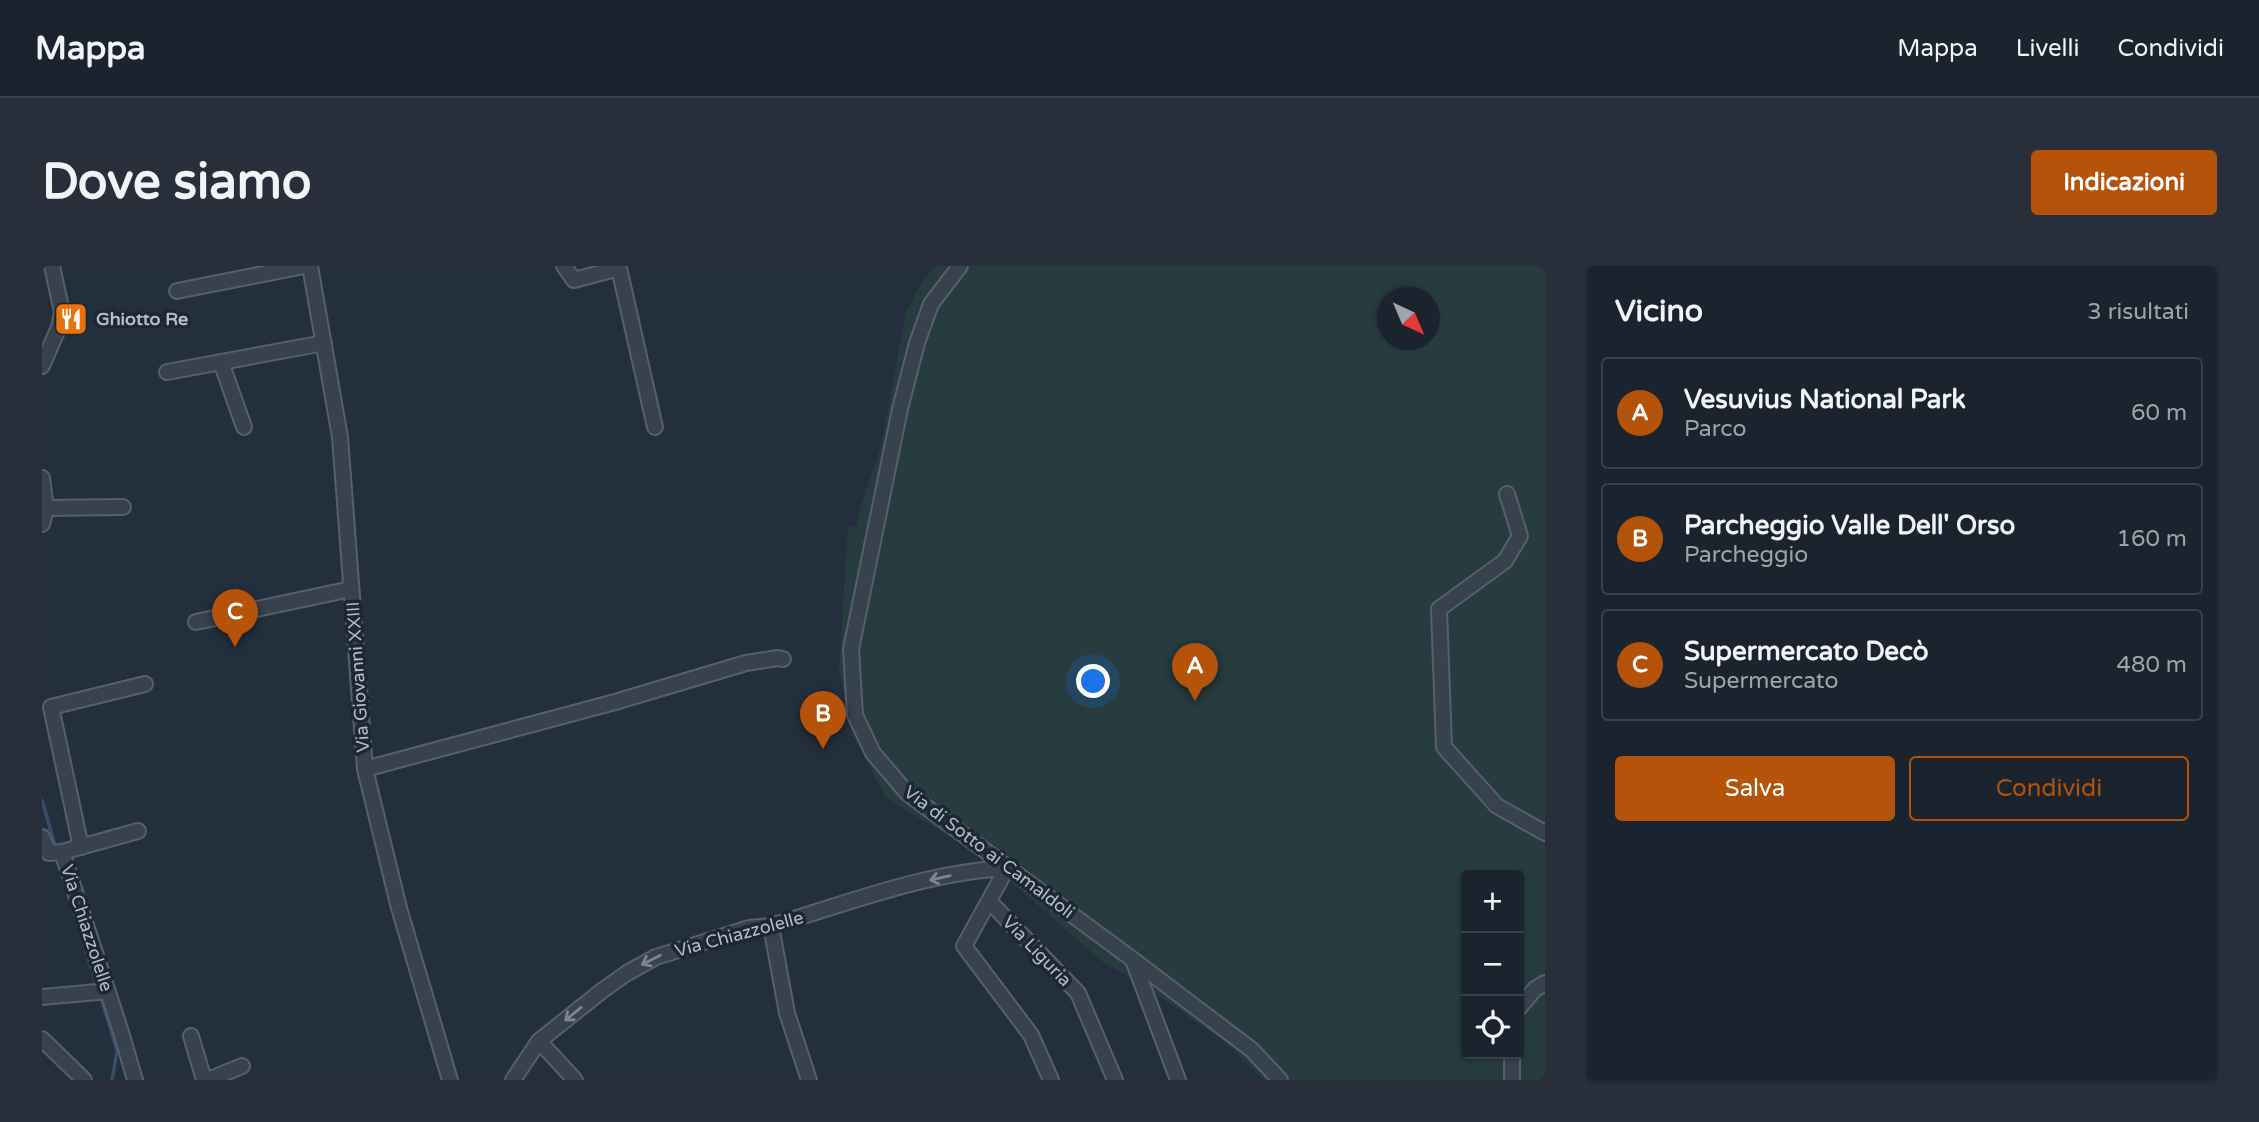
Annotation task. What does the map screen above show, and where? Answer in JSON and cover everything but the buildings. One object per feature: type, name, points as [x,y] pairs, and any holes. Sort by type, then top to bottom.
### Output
[{"type":"street","points":[[42,366],[59,327],[62,312],[52,266]]},
{"type":"street","points":[[177,291],[310,266]]},
{"type":"street","name":"Via Giovanni XXIII","points":[[310,266],[340,437],[365,769],[399,908],[450,1080]]},
{"type":"street","points":[[564,266],[574,279],[619,268],[654,427]]},
{"type":"street","name":"Via di Sotto ai Camaldoli","points":[[960,266],[931,304],[917,343],[900,409],[852,649],[855,715],[873,753],[907,793],[1252,1051],[1280,1080]]},
{"type":"street","points":[[167,372],[324,343]]},
{"type":"street","points":[[221,362],[244,427]]},
{"type":"street","points":[[42,478],[46,508],[42,524]]},
{"type":"street","points":[[1507,494],[1520,536],[1505,561],[1439,609],[1444,747],[1497,806],[1545,833]]},
{"type":"street","points":[[46,508],[122,507]]},
{"type":"street","points":[[196,622],[351,589]]},
{"type":"street","points":[[365,769],[615,702],[746,663],[778,657],[783,659]]},
{"type":"street","points":[[80,847],[51,707],[145,684]]},
{"type":"street","name":"Via Chiazzolelle","points":[[135,1080],[102,991],[57,853],[138,831]]},
{"type":"street","points":[[42,837],[46,850],[57,853]]},
{"type":"street","points":[[1007,868],[964,946],[1031,1035],[1051,1080]]},
{"type":"street","name":"Via Chiazzolelle","points":[[513,1080],[539,1041],[603,990],[656,957],[749,928],[771,926],[913,884],[973,870],[1007,868]]},
{"type":"street","name":"Via Liguria","points":[[990,902],[1078,993],[1115,1080]]},
{"type":"street","points":[[771,926],[786,1013],[809,1080]]},
{"type":"street","points":[[1132,959],[1178,1080]]},
{"type":"street","points":[[1524,1002],[1535,989],[1545,983]]},
{"type":"street","points":[[42,997],[102,991]]},
{"type":"street","points":[[191,1037],[206,1080],[242,1066]]},
{"type":"street","points":[[42,1039],[84,1080]]},
{"type":"street","points":[[539,1041],[575,1080]]},
{"type":"street","points":[[1511,1059],[1512,1080]]},
{"type":"green space","points":[[936,266],[1545,266],[1545,1080],[1264,1080],[1225,1042],[1138,981],[1105,964],[983,857],[886,798],[852,733],[839,669],[848,526],[856,528],[881,447],[906,312],[923,280]]},
{"type":"waterway","points":[[42,800],[56,849]]},
{"type":"waterway","points":[[80,931],[97,987]]},
{"type":"waterway","points":[[100,994],[117,1051],[112,1080]]},
{"type":"place","name":"Ghiotto Re","points":[[71,319]]},
{"type":"place","name":"Supermercato Decò","points":[[235,647]]},
{"type":"place","name":"Vesuvius National Park","points":[[1195,701]]},
{"type":"place","name":"Parcheggio Valle Dell' Orso","points":[[823,749]]}]
